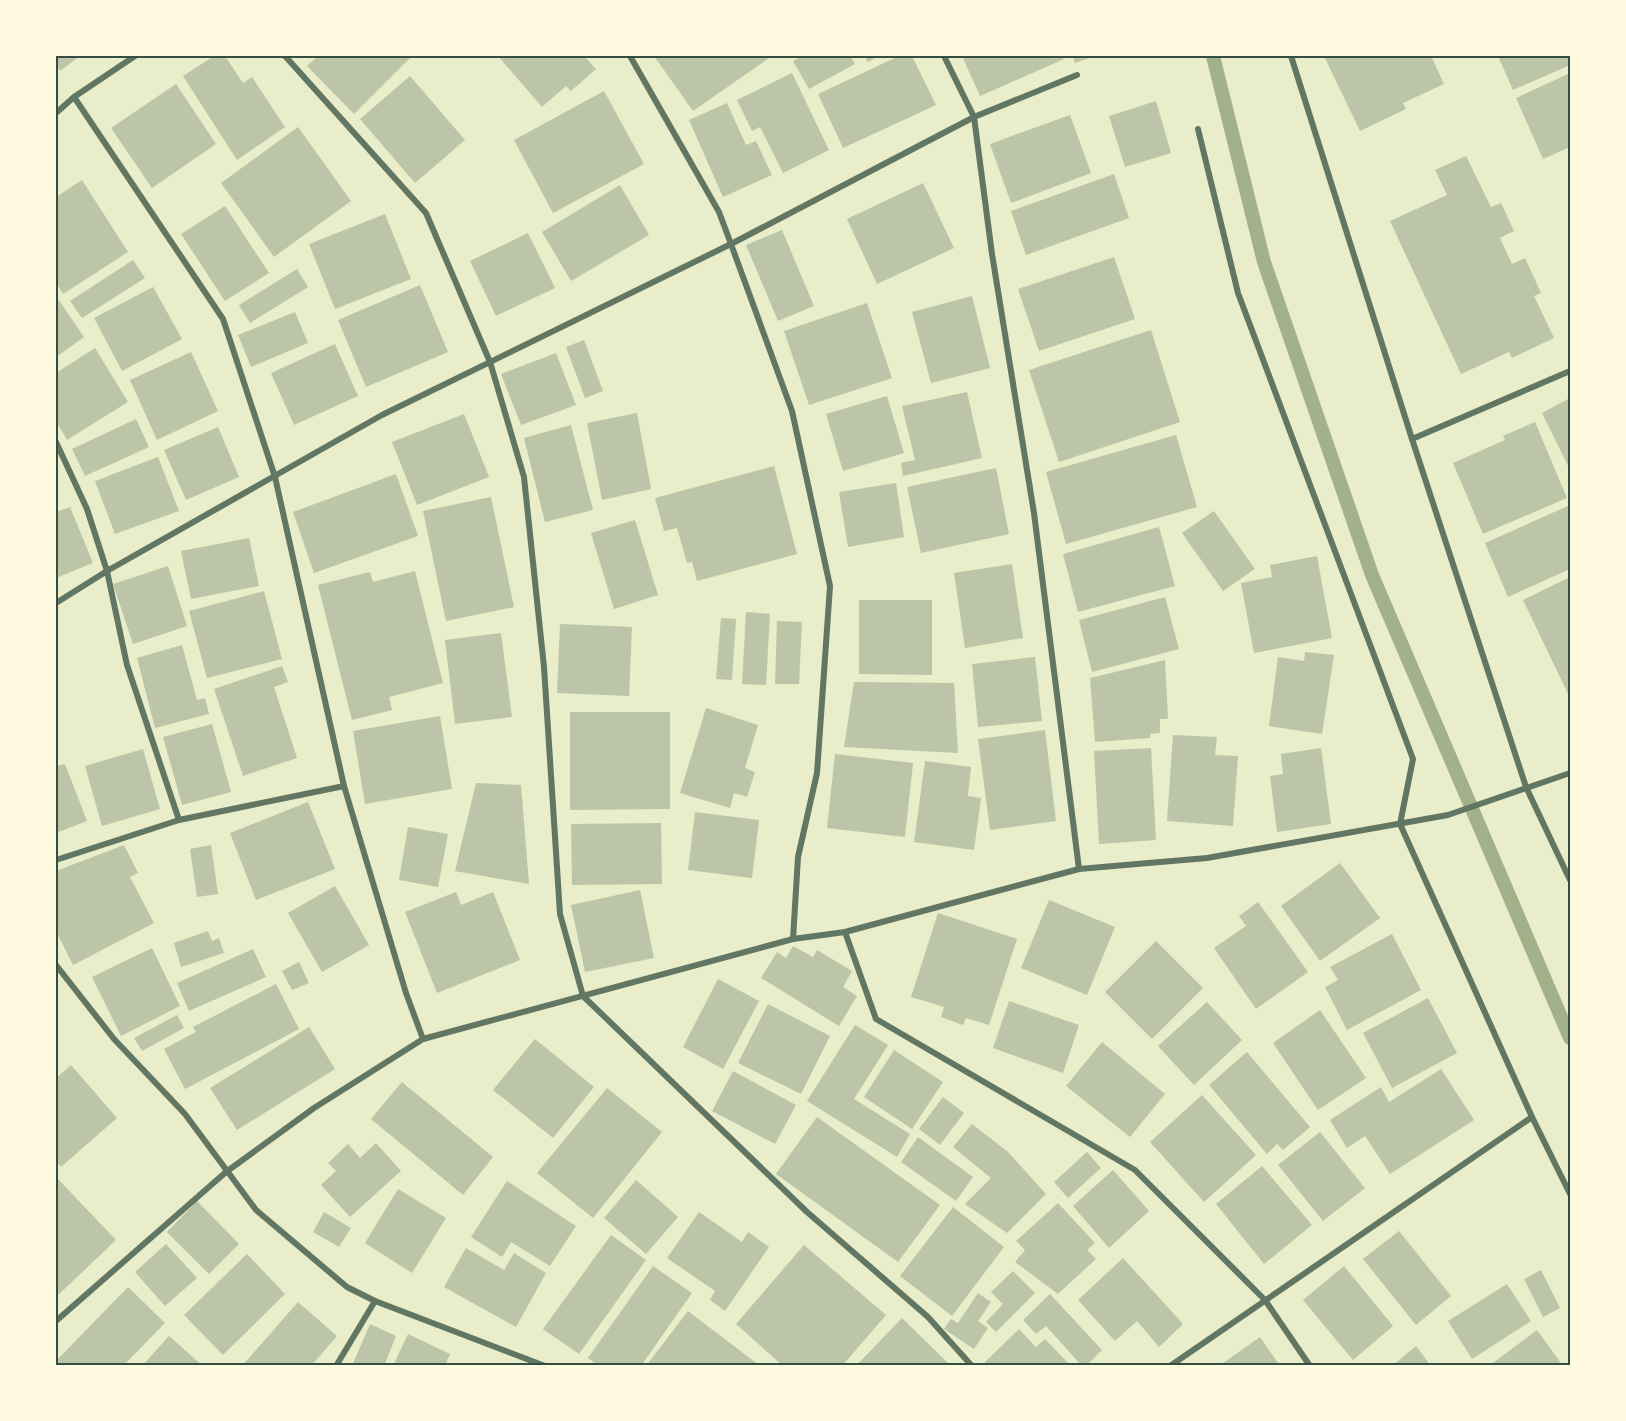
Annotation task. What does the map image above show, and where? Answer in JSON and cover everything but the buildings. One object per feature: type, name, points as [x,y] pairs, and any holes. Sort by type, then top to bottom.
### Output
[{"type":"street","points":[[56,113],[74,97],[135,56]]},
{"type":"street","points":[[285,56],[426,213],[490,362],[524,477],[543,667],[560,914],[583,996],[807,1212],[928,1317],[972,1365]]},
{"type":"street","points":[[630,56],[719,212],[792,411],[831,586],[817,773],[798,857],[793,939]]},
{"type":"street","points":[[944,56],[974,117],[992,254],[1034,513],[1079,869]]},
{"type":"street","points":[[1291,56],[1412,439],[1526,787],[1570,880]]},
{"type":"street","points":[[56,603],[107,571],[382,415],[730,244],[974,117],[1077,75]]},
{"type":"street","points":[[74,97],[223,319],[275,477],[344,786],[406,993],[423,1039]]},
{"type":"street","points":[[1198,129],[1238,293],[1413,759],[1400,824],[1532,1116],[1570,1194]]},
{"type":"street","points":[[1412,439],[1570,372]]},
{"type":"street","points":[[56,442],[87,509],[107,571],[127,665],[179,820]]},
{"type":"street","points":[[56,1321],[226,1172],[314,1108],[423,1039],[793,939],[845,932],[1079,869],[1207,858],[1448,815],[1570,773]]},
{"type":"street","points":[[56,860],[179,820],[344,786]]},
{"type":"street","points":[[845,932],[876,1019],[1135,1170],[1265,1300],[1310,1365]]},
{"type":"street","points":[[56,965],[114,1039],[185,1114],[256,1210],[347,1287],[375,1301],[545,1365]]},
{"type":"street","points":[[1170,1365],[1532,1116]]},
{"type":"street","points":[[336,1365],[375,1301]]},
{"type":"waterway","points":[[1213,56],[1264,262],[1372,575],[1570,1038]]}]
